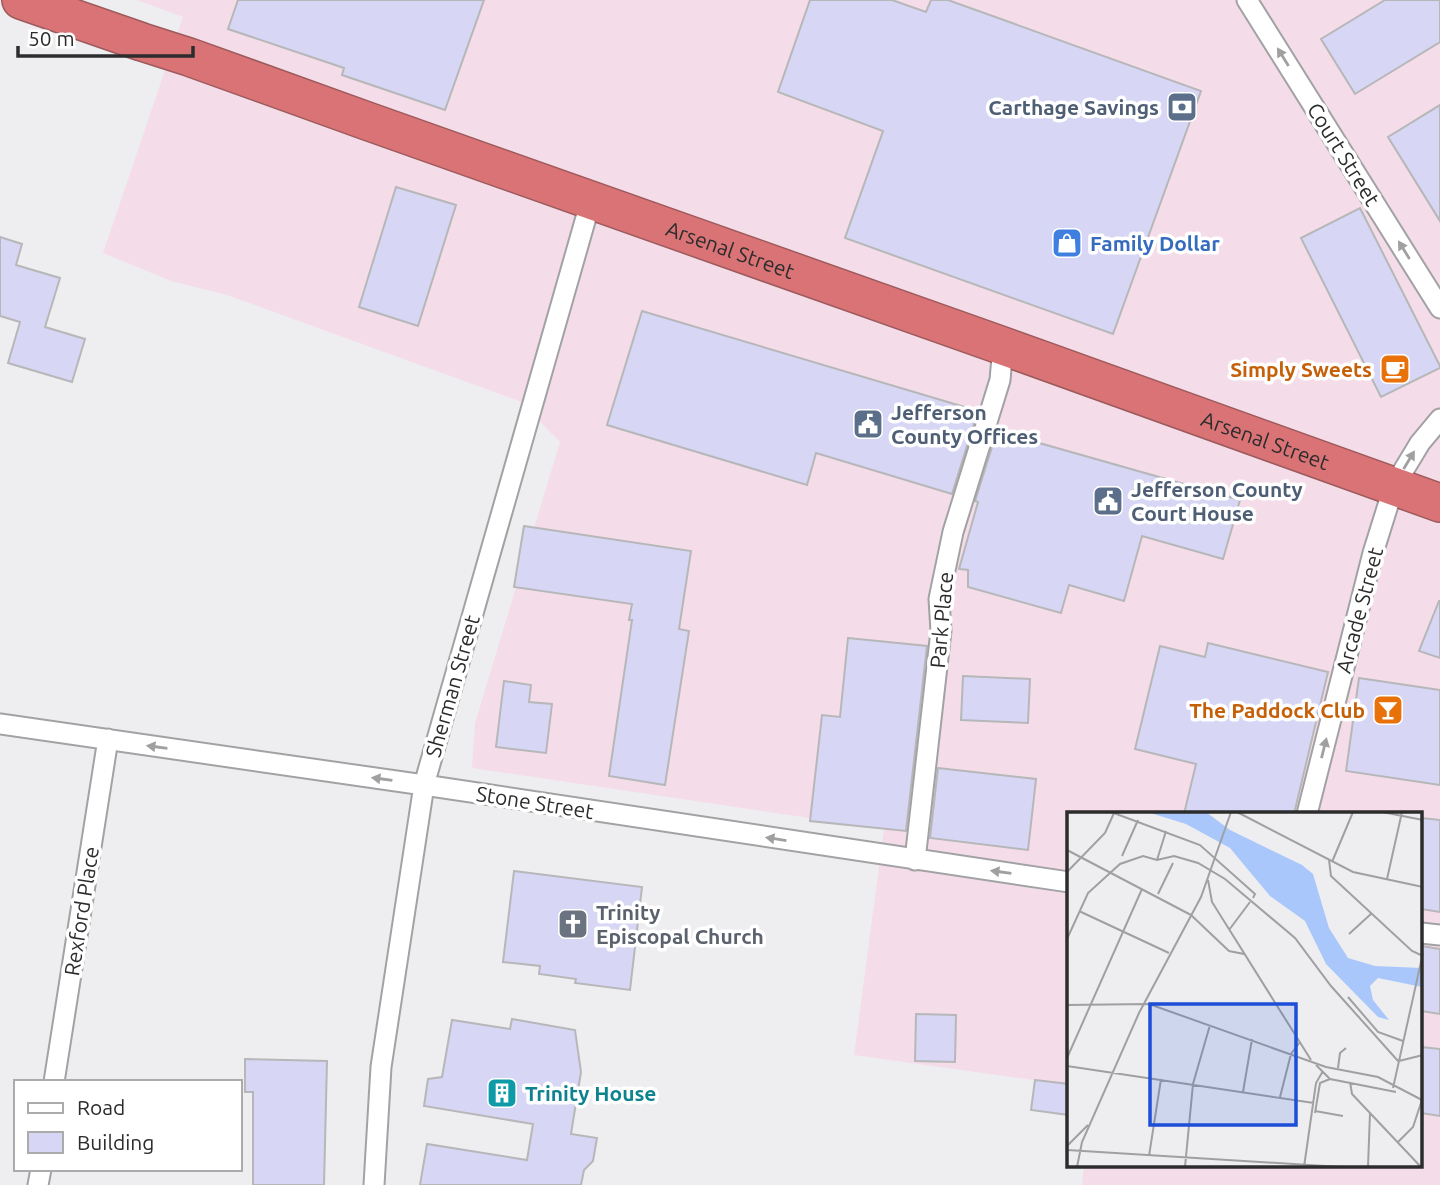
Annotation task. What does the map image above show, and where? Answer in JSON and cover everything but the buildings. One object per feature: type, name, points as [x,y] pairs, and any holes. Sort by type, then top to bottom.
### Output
[{"type":"highway","name":"Arsenal Street","points":[[21,0],[189,57],[1440,503]]},
{"type":"street","name":"Court Street","points":[[1247,0],[1440,307]]},
{"type":"street","name":"Sherman Street","points":[[374,1185],[381,1067],[424,785],[591,200]]},
{"type":"street","name":"Park Place","points":[[915,860],[941,631],[939,599],[953,532],[1000,380],[1003,346]]},
{"type":"street","name":"Arcade Street","points":[[1308,812],[1370,565],[1394,486],[1420,443],[1440,419]]},
{"type":"street","name":"Stone Street","points":[[0,724],[1067,882]]},
{"type":"street","name":"Rexford Place","points":[[54,1080],[108,740]]},
{"type":"street","points":[[1422,933],[1440,935]]},
{"type":"shaded area","points":[[137,0],[1440,0],[1440,1185],[1082,1185],[1084,1168],[1422,1168],[1422,812],[1067,812],[1067,1085],[854,1055],[884,829],[472,768],[475,723],[560,442],[519,401],[227,295],[171,281],[103,253],[183,17]]},
{"type":"place","name":"Carthage Savings","points":[[1182,107]]},
{"type":"place","name":"Family Dollar","points":[[1067,243]]},
{"type":"place","name":"Simply Sweets","points":[[1395,369]]},
{"type":"place","name":"Jefferson County Offices","points":[[868,424]]},
{"type":"place","name":"Jefferson County Court House","points":[[1108,501]]},
{"type":"place","name":"The Paddock Club","points":[[1388,710]]},
{"type":"place","name":"Trinity Episcopal Church","points":[[573,924]]},
{"type":"place","name":"Trinity House","points":[[502,1093]]}]
